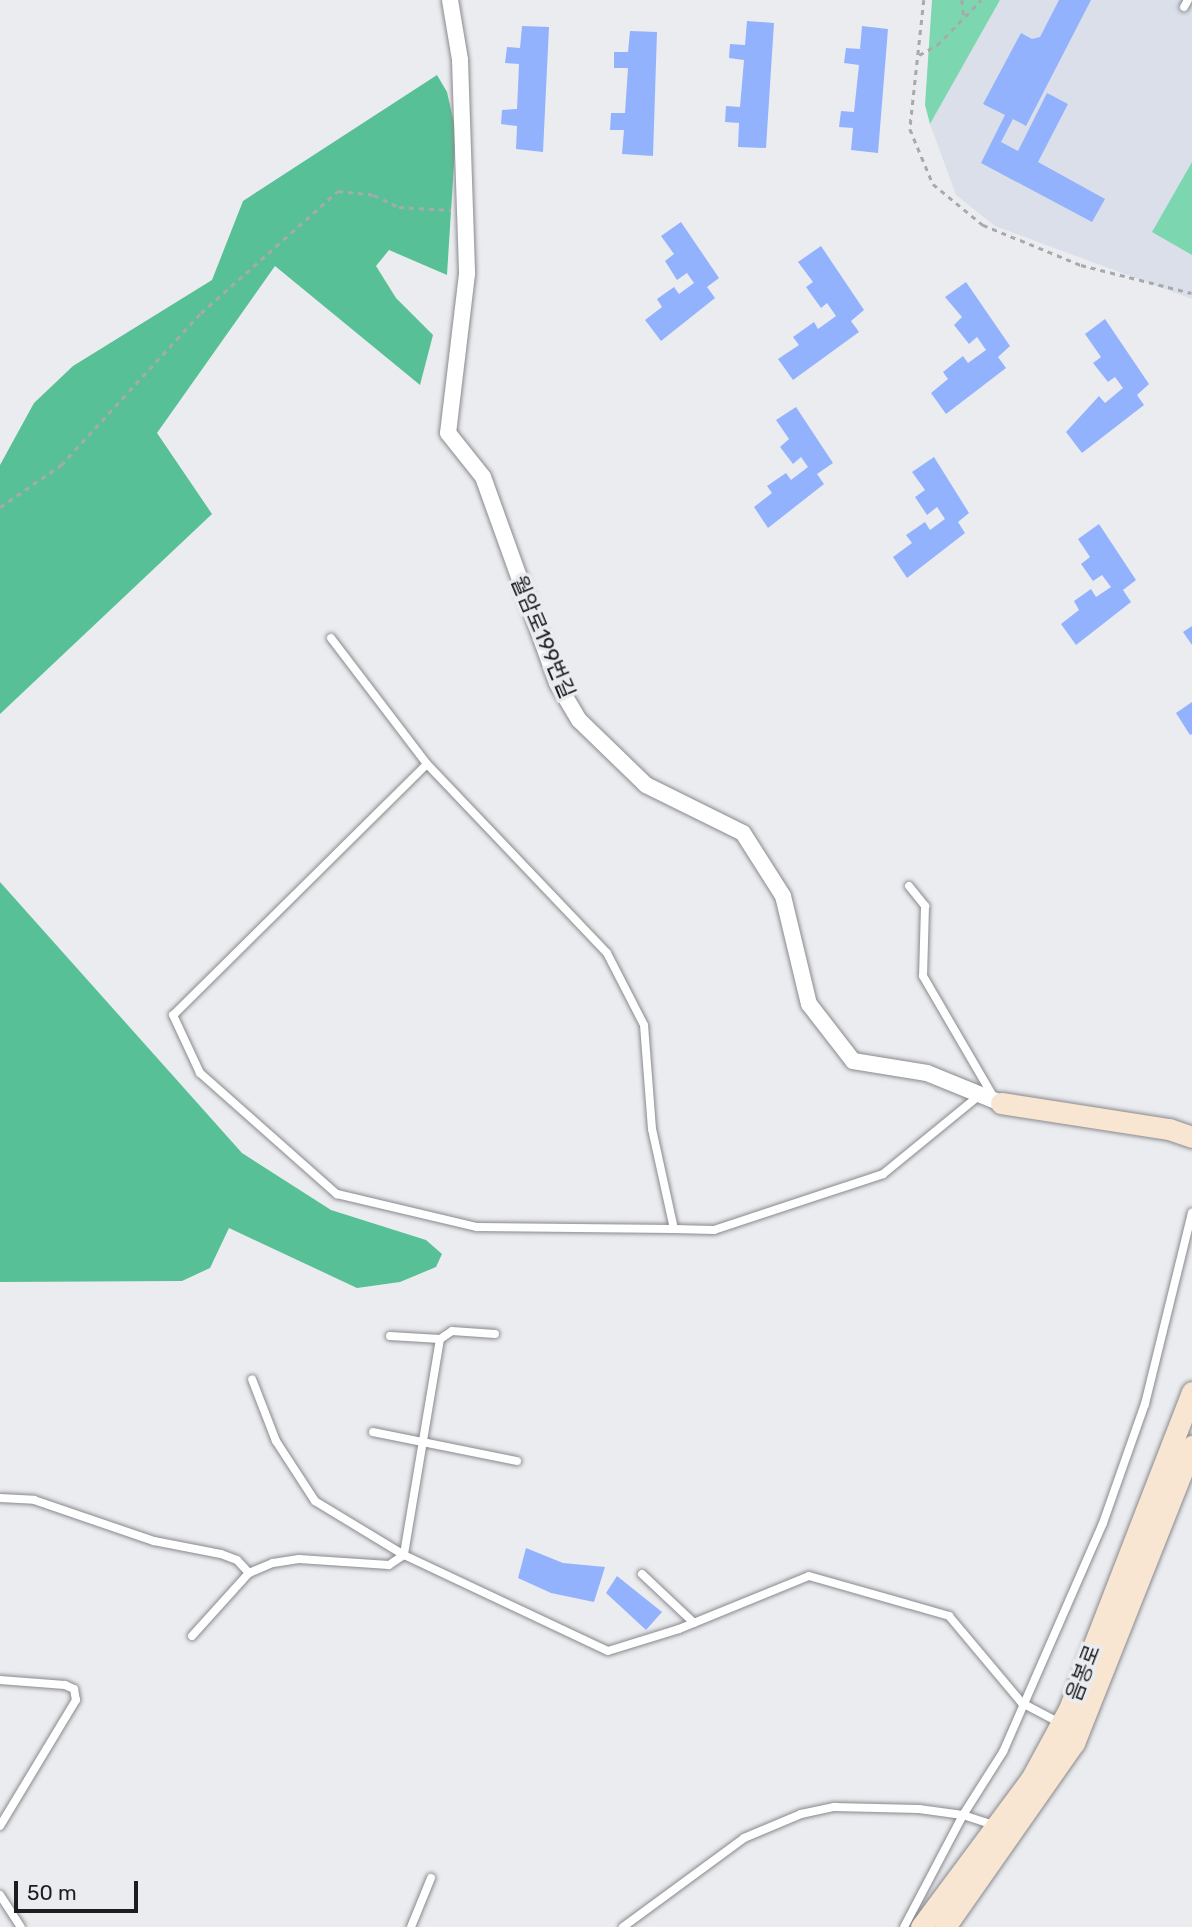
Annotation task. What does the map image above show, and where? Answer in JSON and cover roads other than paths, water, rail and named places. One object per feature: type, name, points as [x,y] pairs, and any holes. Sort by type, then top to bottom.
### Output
[{"type":"main road","points":[[992,1099],[1169,1129],[1192,1137]]},
{"type":"main road","name":"음봉로","points":[[921,1927],[997,1826],[1061,1724],[1192,1392]]},
{"type":"main road","name":"음봉로","points":[[945,1927],[1046,1788],[1074,1742],[1192,1446]]},
{"type":"street","name":"월암로199번길","points":[[450,0],[460,60],[467,274],[448,433],[483,477],[557,683],[579,720],[646,785],[743,833],[782,896],[809,1004],[853,1061],[927,1073],[992,1099]]},
{"type":"lane","points":[[331,638],[427,764],[607,953],[644,1025],[652,1129],[674,1229]]},
{"type":"lane","points":[[427,764],[173,1015],[200,1073],[337,1194],[477,1227],[714,1230],[883,1174],[992,1099],[923,976],[925,906],[909,886]]},
{"type":"lane","points":[[904,1927],[963,1815],[1003,1752],[1022,1703],[1103,1522],[1145,1404],[1192,1213]]},
{"type":"lane","points":[[390,1336],[440,1339],[453,1331],[495,1334]]},
{"type":"lane","points":[[192,1636],[249,1573],[272,1563],[299,1559],[389,1565],[404,1555],[440,1339]]},
{"type":"lane","points":[[252,1379],[276,1441],[315,1501],[404,1555],[608,1651],[694,1623],[809,1576],[949,1616],[1022,1703],[1061,1724]]},
{"type":"lane","points":[[373,1432],[517,1461]]},
{"type":"lane","points":[[0,1498],[34,1500],[154,1541],[221,1554],[237,1560],[249,1573]]},
{"type":"lane","points":[[642,1574],[694,1623]]},
{"type":"lane","points":[[0,1680],[65,1685],[74,1689],[76,1700],[0,1826]]},
{"type":"lane","points":[[623,1927],[744,1838],[802,1814],[834,1807],[963,1815],[997,1826]]},
{"type":"lane","points":[[411,1927],[431,1878]]},
{"type":"lane","points":[[0,1895],[21,1927]]}]
